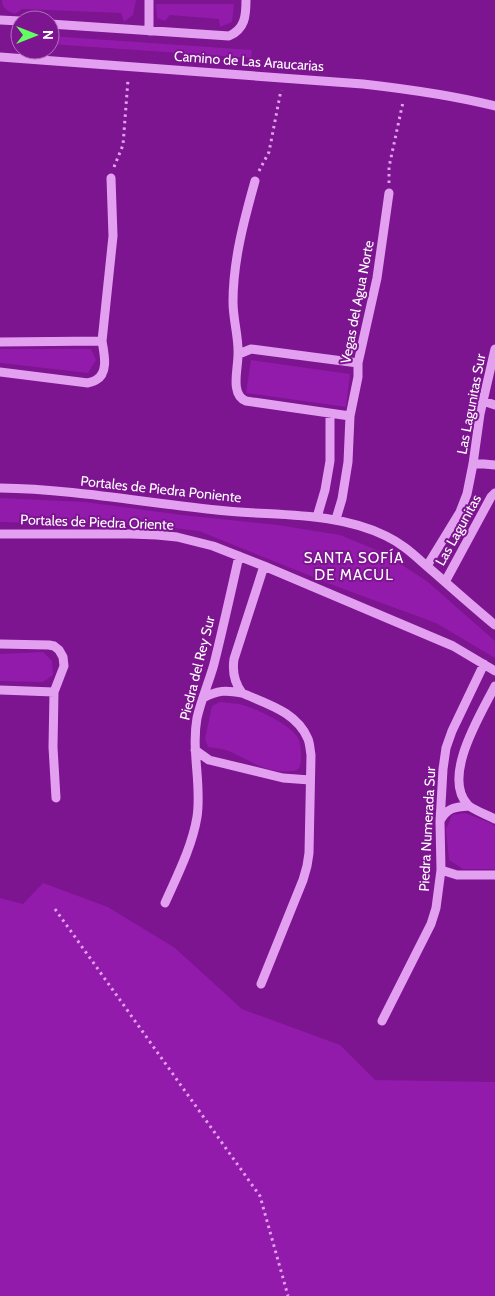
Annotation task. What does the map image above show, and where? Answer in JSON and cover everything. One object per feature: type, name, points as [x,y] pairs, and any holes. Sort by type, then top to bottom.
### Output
[{"type":"street","points":[[149,0],[149,31]]},
{"type":"street","points":[[60,25],[229,36],[240,29],[245,19],[246,0]]},
{"type":"street","name":"Camino de Las Araucarias","points":[[0,57],[363,84],[447,96],[495,106]]},
{"type":"street","points":[[0,372],[88,382],[96,380],[102,375],[105,357],[102,341],[113,236],[110,178]]},
{"type":"street","points":[[255,181],[245,217],[236,263],[233,302],[238,354],[236,391],[241,399],[246,401],[350,416]]},
{"type":"street","name":"Vegas del Agua Norte","points":[[336,519],[342,500],[348,462],[350,416],[358,377],[358,363],[377,278],[390,194]]},
{"type":"street","points":[[0,342],[102,341]]},
{"type":"street","points":[[238,354],[251,349],[358,363]]},
{"type":"street","name":"Las Lagunitas Sur","points":[[474,464],[480,414],[495,349]]},
{"type":"street","points":[[483,401],[495,405]]},
{"type":"street","points":[[317,517],[325,490],[330,461],[330,414]]},
{"type":"street","points":[[474,464],[495,465]]},
{"type":"street","name":"Las Lagunitas","points":[[427,566],[460,512],[467,494],[474,464]]},
{"type":"street","name":"Portales de Piedra Poniente","points":[[0,488],[317,517],[336,519],[363,526],[402,545],[495,625]]},
{"type":"street","name":"Las Lagunitas","points":[[445,582],[491,497],[495,493]]},
{"type":"street","name":"Portales de Piedra Oriente","points":[[0,534],[157,535],[213,546],[453,646],[495,671]]},
{"type":"street","name":"Piedra del Rey Sur","points":[[165,903],[183,862],[197,816],[194,750],[198,718],[213,665],[239,556]]},
{"type":"street","points":[[242,693],[234,679],[232,669],[264,566]]},
{"type":"street","points":[[0,644],[54,646],[63,657],[64,666],[54,692],[53,747],[56,798]]},
{"type":"street","name":"Piedra Numerada Sur","points":[[382,1021],[431,924],[436,908],[441,870],[440,822],[446,748],[452,731],[484,664]]},
{"type":"street","points":[[495,686],[467,742],[462,756],[459,784],[462,797],[469,806],[495,819]]},
{"type":"street","points":[[0,690],[54,692]]},
{"type":"street","points":[[203,698],[220,691],[242,693],[288,713],[303,729],[309,740],[311,754],[309,853],[307,866],[261,984]]},
{"type":"street","points":[[194,750],[209,760],[282,778],[310,780]]},
{"type":"street","points":[[440,822],[444,813],[451,809],[469,806]]},
{"type":"street","points":[[441,870],[457,875],[495,876]]},
{"type":"path","points":[[110,178],[123,145],[128,80]]},
{"type":"path","points":[[255,181],[269,152],[281,90]]},
{"type":"path","points":[[390,194],[389,167],[403,102]]},
{"type":"path","points":[[55,909],[260,1196],[288,1296]]},
{"type":"shaded area","points":[[2,0],[136,0],[133,15],[124,22],[121,13],[22,9],[10,10],[10,12],[4,8]]},
{"type":"shaded area","points":[[156,4],[234,4],[232,22],[220,27],[219,19],[170,15],[165,21],[157,18]]},
{"type":"shaded area","points":[[60,37],[252,50],[251,58],[60,45]]},
{"type":"shaded area","points":[[0,349],[91,349],[96,360],[88,373],[0,363]]},
{"type":"shaded area","points":[[251,360],[350,374],[346,407],[246,393]]},
{"type":"shaded area","points":[[0,498],[85,502],[278,525],[340,535],[384,553],[428,582],[495,641],[495,658],[436,623],[338,587],[199,531],[157,526],[0,522]]},
{"type":"shaded area","points":[[43,652],[52,661],[53,675],[43,682],[0,681],[0,654]]},
{"type":"shaded area","points":[[220,702],[239,704],[254,709],[288,727],[300,743],[301,761],[299,768],[294,771],[275,771],[228,751],[208,747],[205,739],[212,706]]},
{"type":"shaded area","points":[[465,813],[495,826],[495,869],[463,869],[449,860],[446,829],[452,815]]},
{"type":"shaded area","points":[[43,883],[108,907],[175,948],[242,1009],[340,1045],[375,1080],[495,1082],[495,1296],[0,1296],[0,898],[23,904]]},
{"type":"district","name":"SANTA SOFÍA DE MACUL","points":[[354,566]]}]
